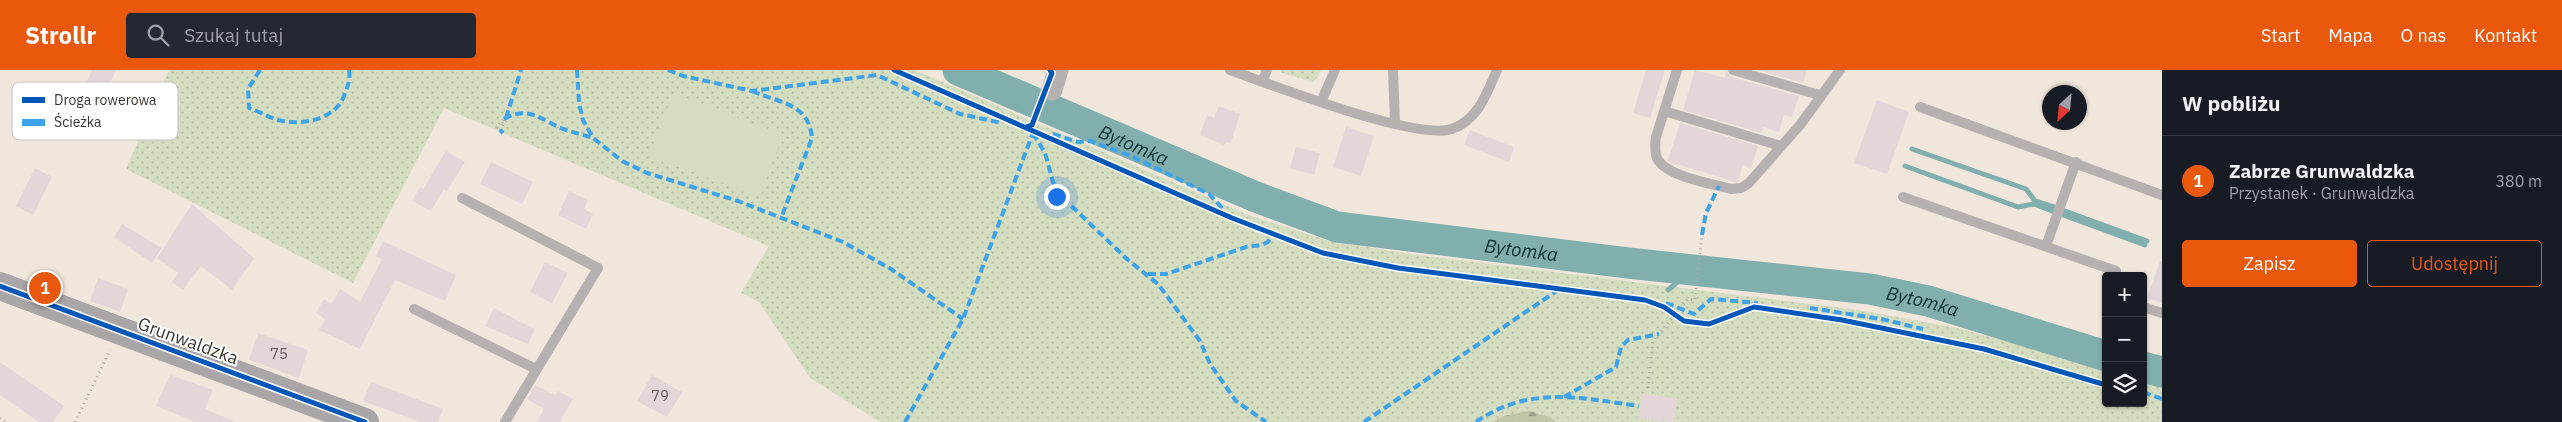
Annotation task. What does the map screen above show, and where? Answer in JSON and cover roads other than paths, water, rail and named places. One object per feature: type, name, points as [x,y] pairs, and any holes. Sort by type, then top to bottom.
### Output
[{"type":"street","points":[[1052,90],[1058,70]]},
{"type":"street","name":"Grunwaldzka","points":[[0,286],[365,422]]},
{"type":"lane","points":[[1230,70],[1321,102],[1395,123],[1436,131],[1453,128],[1471,117],[1484,100],[1497,70]]},
{"type":"lane","points":[[1262,82],[1267,70]]},
{"type":"lane","points":[[1321,102],[1334,70]]},
{"type":"lane","points":[[1393,70],[1395,123]]},
{"type":"lane","points":[[1676,70],[1656,137],[1657,159],[1664,167],[1676,173],[1731,190],[1741,188],[1749,183],[1781,146],[1840,70]]},
{"type":"lane","points":[[1733,70],[1820,95]]},
{"type":"lane","points":[[1920,107],[2076,162],[2162,195]]},
{"type":"lane","points":[[1664,111],[1781,146]]},
{"type":"lane","points":[[2046,246],[2076,162]]},
{"type":"lane","points":[[1903,197],[2116,271]]},
{"type":"lane","points":[[462,198],[598,268],[505,422]]},
{"type":"lane","points":[[2147,307],[2162,313]]},
{"type":"lane","points":[[414,309],[536,369]]},
{"type":"waterway","name":"Bytomka","points":[[958,70],[1256,197],[1337,227],[1628,263],[1870,289],[1928,301],[2102,355]]},
{"type":"waterway","points":[[1912,149],[2026,189],[2035,201],[2054,207]]},
{"type":"waterway","points":[[1905,166],[2018,207],[2034,204],[2052,211]]},
{"type":"waterway","points":[[2065,211],[2147,241]]},
{"type":"waterway","points":[[2063,215],[2145,245]]},
{"type":"waterway","points":[[1668,290],[1692,270]]},
{"type":"waterway","name":"Bytomka","points":[[2147,368],[2162,372]]},
{"type":"place","name":"Zabrze Grunwaldzka","points":[[45,288]]}]
